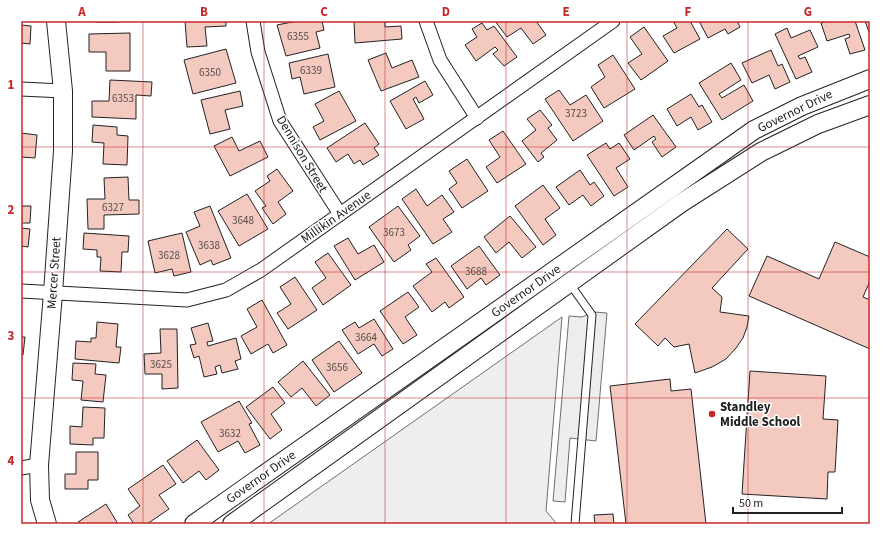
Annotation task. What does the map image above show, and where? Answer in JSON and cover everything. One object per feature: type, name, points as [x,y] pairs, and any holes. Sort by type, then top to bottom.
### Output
[{"type":"main road","name":"Mercer Street","points":[[47,524],[40,500],[39,465],[63,151],[63,91],[56,21]]},
{"type":"main road","name":"Governor Drive","points":[[194,524],[754,130],[802,106],[870,79]]},
{"type":"main road","name":"Governor Drive","points":[[232,524],[681,203],[761,152],[818,124],[870,105]]},
{"type":"street","name":"Dennison Street","points":[[253,21],[258,52],[280,121],[340,214]]},
{"type":"street","points":[[426,21],[440,60],[477,118]]},
{"type":"street","name":"Millikin Avenue","points":[[21,291],[187,300],[226,290],[261,270],[613,21]]},
{"type":"street","points":[[21,89],[63,91]]},
{"type":"street","points":[[21,468],[39,465]]},
{"type":"lane","points":[[570,283],[592,315],[575,524]]},
{"type":"shaded area","points":[[594,312],[607,313],[596,441],[570,438],[565,502],[553,501],[569,316],[582,317]]},
{"type":"shaded area","points":[[562,317],[546,511],[557,524],[268,524]]},
{"type":"building","points":[[118,21],[118,22],[96,22]]},
{"type":"building","points":[[185,21],[226,21],[226,26],[205,27],[207,46],[187,47]]},
{"type":"building","points":[[297,21],[322,21],[324,30],[316,32],[320,48],[286,56],[277,25]]},
{"type":"building","points":[[354,21],[399,21],[385,22],[385,27],[401,26],[402,39],[355,43]]},
{"type":"building","points":[[495,21],[536,21],[546,35],[533,44],[521,28],[507,37]]},
{"type":"building","points":[[673,21],[690,21],[700,39],[674,53],[663,36],[677,28]]},
{"type":"building","points":[[699,21],[737,21],[740,27],[728,34],[725,29],[708,38]]},
{"type":"building","points":[[828,21],[855,21],[865,50],[850,54],[845,39],[850,37],[849,34],[827,41],[821,23]]},
{"type":"building","points":[[865,21],[870,21],[870,35]]},
{"type":"building","points":[[482,23],[487,30],[494,26],[517,57],[504,66],[493,54],[498,50],[495,47],[476,61],[465,45],[477,37],[472,29]]},
{"type":"building","points":[[21,25],[31,26],[30,44],[21,43]]},
{"type":"building","points":[[644,27],[668,61],[641,80],[628,63],[642,54],[630,37]]},
{"type":"building","points":[[787,28],[791,38],[810,30],[818,47],[798,56],[800,59],[805,57],[812,72],[796,79],[775,34]]},
{"type":"building","points":[[130,33],[130,71],[106,71],[106,52],[89,52],[89,34]]},
{"type":"building","points":[[226,49],[236,83],[193,94],[184,60]]},
{"type":"building","points":[[771,50],[778,66],[782,64],[790,82],[775,89],[769,75],[752,83],[742,63]]},
{"type":"building","points":[[386,53],[392,68],[412,60],[419,77],[381,91],[368,60]]},
{"type":"building","points":[[328,54],[335,87],[304,94],[300,77],[292,79],[289,63]]},
{"type":"building","points":[[613,55],[635,89],[604,108],[591,87],[605,77],[598,65]]},
{"type":"building","points":[[731,63],[741,80],[719,94],[722,98],[744,85],[753,101],[722,120],[699,83]]},
{"type":"building","points":[[110,80],[152,82],[151,96],[136,95],[136,119],[92,117],[92,101],[109,101]]},
{"type":"building","points":[[425,81],[433,95],[419,103],[416,97],[413,99],[424,119],[406,129],[390,101]]},
{"type":"building","points":[[559,90],[570,105],[586,95],[603,121],[573,141],[545,99]]},
{"type":"building","points":[[240,91],[243,106],[225,110],[230,129],[210,134],[201,100]]},
{"type":"building","points":[[339,91],[356,121],[320,140],[313,127],[324,121],[315,104]]},
{"type":"building","points":[[691,94],[699,107],[702,105],[712,122],[698,130],[691,117],[677,126],[667,109]]},
{"type":"building","points":[[540,110],[552,125],[548,128],[557,140],[541,153],[544,157],[538,162],[522,141],[536,130],[527,119]]},
{"type":"building","points":[[653,115],[676,147],[662,157],[652,142],[656,139],[654,136],[634,150],[624,135]]},
{"type":"building","points":[[365,123],[379,144],[374,148],[379,155],[363,165],[360,160],[354,164],[348,154],[336,162],[327,148]]},
{"type":"building","points":[[93,125],[117,127],[117,135],[128,136],[127,165],[103,164],[104,143],[92,142]]},
{"type":"building","points":[[503,131],[526,164],[497,183],[486,167],[500,157],[489,140]]},
{"type":"building","points":[[21,133],[37,135],[35,158],[21,157]]},
{"type":"building","points":[[232,137],[239,151],[260,141],[268,157],[230,176],[214,146]]},
{"type":"building","points":[[606,143],[610,149],[619,143],[630,159],[616,168],[628,187],[614,196],[587,155]]},
{"type":"building","points":[[467,159],[488,191],[462,208],[449,189],[457,183],[449,171]]},
{"type":"building","points":[[277,169],[293,191],[278,202],[286,214],[273,224],[262,208],[266,206],[255,191],[270,181],[267,176]]},
{"type":"building","points":[[580,170],[590,185],[594,182],[604,196],[591,206],[583,195],[569,205],[556,187]]},
{"type":"building","points":[[128,177],[129,200],[139,200],[139,214],[104,215],[104,229],[88,229],[87,199],[105,199],[104,178]]},
{"type":"building","points":[[543,185],[560,208],[545,219],[556,235],[543,245],[515,206]]},
{"type":"building","points":[[416,189],[427,206],[442,195],[454,212],[443,219],[452,232],[433,244],[402,199]]},
{"type":"building","points":[[247,194],[268,229],[239,246],[218,211]]},
{"type":"building","points":[[21,206],[31,206],[30,223],[21,223]]},
{"type":"building","points":[[210,206],[231,258],[213,265],[211,260],[200,265],[186,232],[200,226],[194,212]]},
{"type":"building","points":[[398,206],[420,236],[408,245],[411,250],[394,262],[369,227]]},
{"type":"building","points":[[510,216],[536,247],[522,258],[509,242],[496,253],[484,237]]},
{"type":"building","points":[[21,228],[30,229],[28,247],[21,246]]},
{"type":"building","points":[[727,229],[748,249],[712,288],[722,297],[720,312],[749,316],[747,327],[743,338],[726,359],[712,367],[695,373],[689,344],[674,347],[665,338],[658,346],[635,324]]},
{"type":"building","points":[[84,233],[129,236],[128,252],[122,252],[121,272],[100,271],[101,257],[97,257],[97,250],[83,249]]},
{"type":"building","points":[[182,233],[191,272],[174,276],[172,269],[155,273],[148,241]]},
{"type":"building","points":[[348,238],[358,254],[374,245],[384,262],[355,280],[334,246]]},
{"type":"building","points":[[835,242],[870,257],[870,281],[863,297],[870,300],[870,349],[749,296],[767,256],[819,279]]},
{"type":"building","points":[[479,246],[500,275],[486,285],[481,278],[467,289],[451,266]]},
{"type":"building","points":[[328,253],[351,285],[323,305],[312,288],[326,278],[315,262]]},
{"type":"building","points":[[436,258],[464,297],[449,308],[445,302],[432,312],[413,286],[432,272],[426,264]]},
{"type":"building","points":[[295,277],[317,310],[288,329],[277,313],[291,304],[280,287]]},
{"type":"building","points":[[408,292],[419,307],[405,317],[417,335],[403,344],[380,311]]},
{"type":"building","points":[[262,300],[287,345],[273,353],[268,344],[251,354],[241,336],[257,327],[247,309]]},
{"type":"building","points":[[374,319],[393,349],[382,356],[374,344],[358,354],[342,330],[355,322],[359,328]]},
{"type":"building","points":[[97,322],[118,324],[116,347],[121,347],[119,363],[75,359],[76,341],[91,342],[91,338],[96,338]]},
{"type":"building","points":[[208,323],[213,341],[207,342],[208,346],[236,338],[241,359],[235,361],[238,369],[222,373],[220,365],[215,367],[217,374],[204,377],[199,356],[194,358],[190,345],[196,344],[191,328]]},
{"type":"building","points":[[160,329],[177,329],[178,388],[162,389],[162,374],[145,374],[144,354],[161,353]]},
{"type":"building","points":[[21,337],[25,337],[23,355],[21,355]]},
{"type":"building","points":[[339,341],[362,373],[334,392],[312,360]]},
{"type":"building","points":[[303,361],[330,395],[316,406],[302,388],[291,397],[278,382]]},
{"type":"building","points":[[73,363],[96,364],[95,374],[106,375],[103,402],[81,400],[83,381],[72,380]]},
{"type":"building","points":[[750,371],[826,376],[823,419],[838,420],[835,472],[828,472],[827,499],[742,494]]},
{"type":"building","points":[[670,379],[671,391],[691,389],[706,524],[626,524],[610,386]]},
{"type":"building","points":[[273,387],[285,403],[271,414],[282,430],[270,439],[246,407]]},
{"type":"building","points":[[239,401],[252,423],[249,424],[260,445],[245,453],[238,441],[218,452],[201,422]]},
{"type":"building","points":[[83,407],[105,408],[104,438],[93,438],[93,445],[70,444],[70,426],[82,427]]},
{"type":"building","points":[[197,440],[219,470],[206,480],[199,471],[183,483],[167,461]]},
{"type":"building","points":[[76,452],[98,452],[98,480],[88,480],[88,489],[65,489],[65,474],[76,474]]},
{"type":"building","points":[[163,465],[176,484],[159,495],[169,509],[147,524],[134,524],[128,515],[140,506],[128,489]]},
{"type":"building","points":[[106,504],[118,524],[80,524],[78,522]]},
{"type":"building","points":[[613,514],[614,524],[595,524],[594,515]]},
{"type":"place","name":"Standley Middle School","points":[[712,414]]}]
